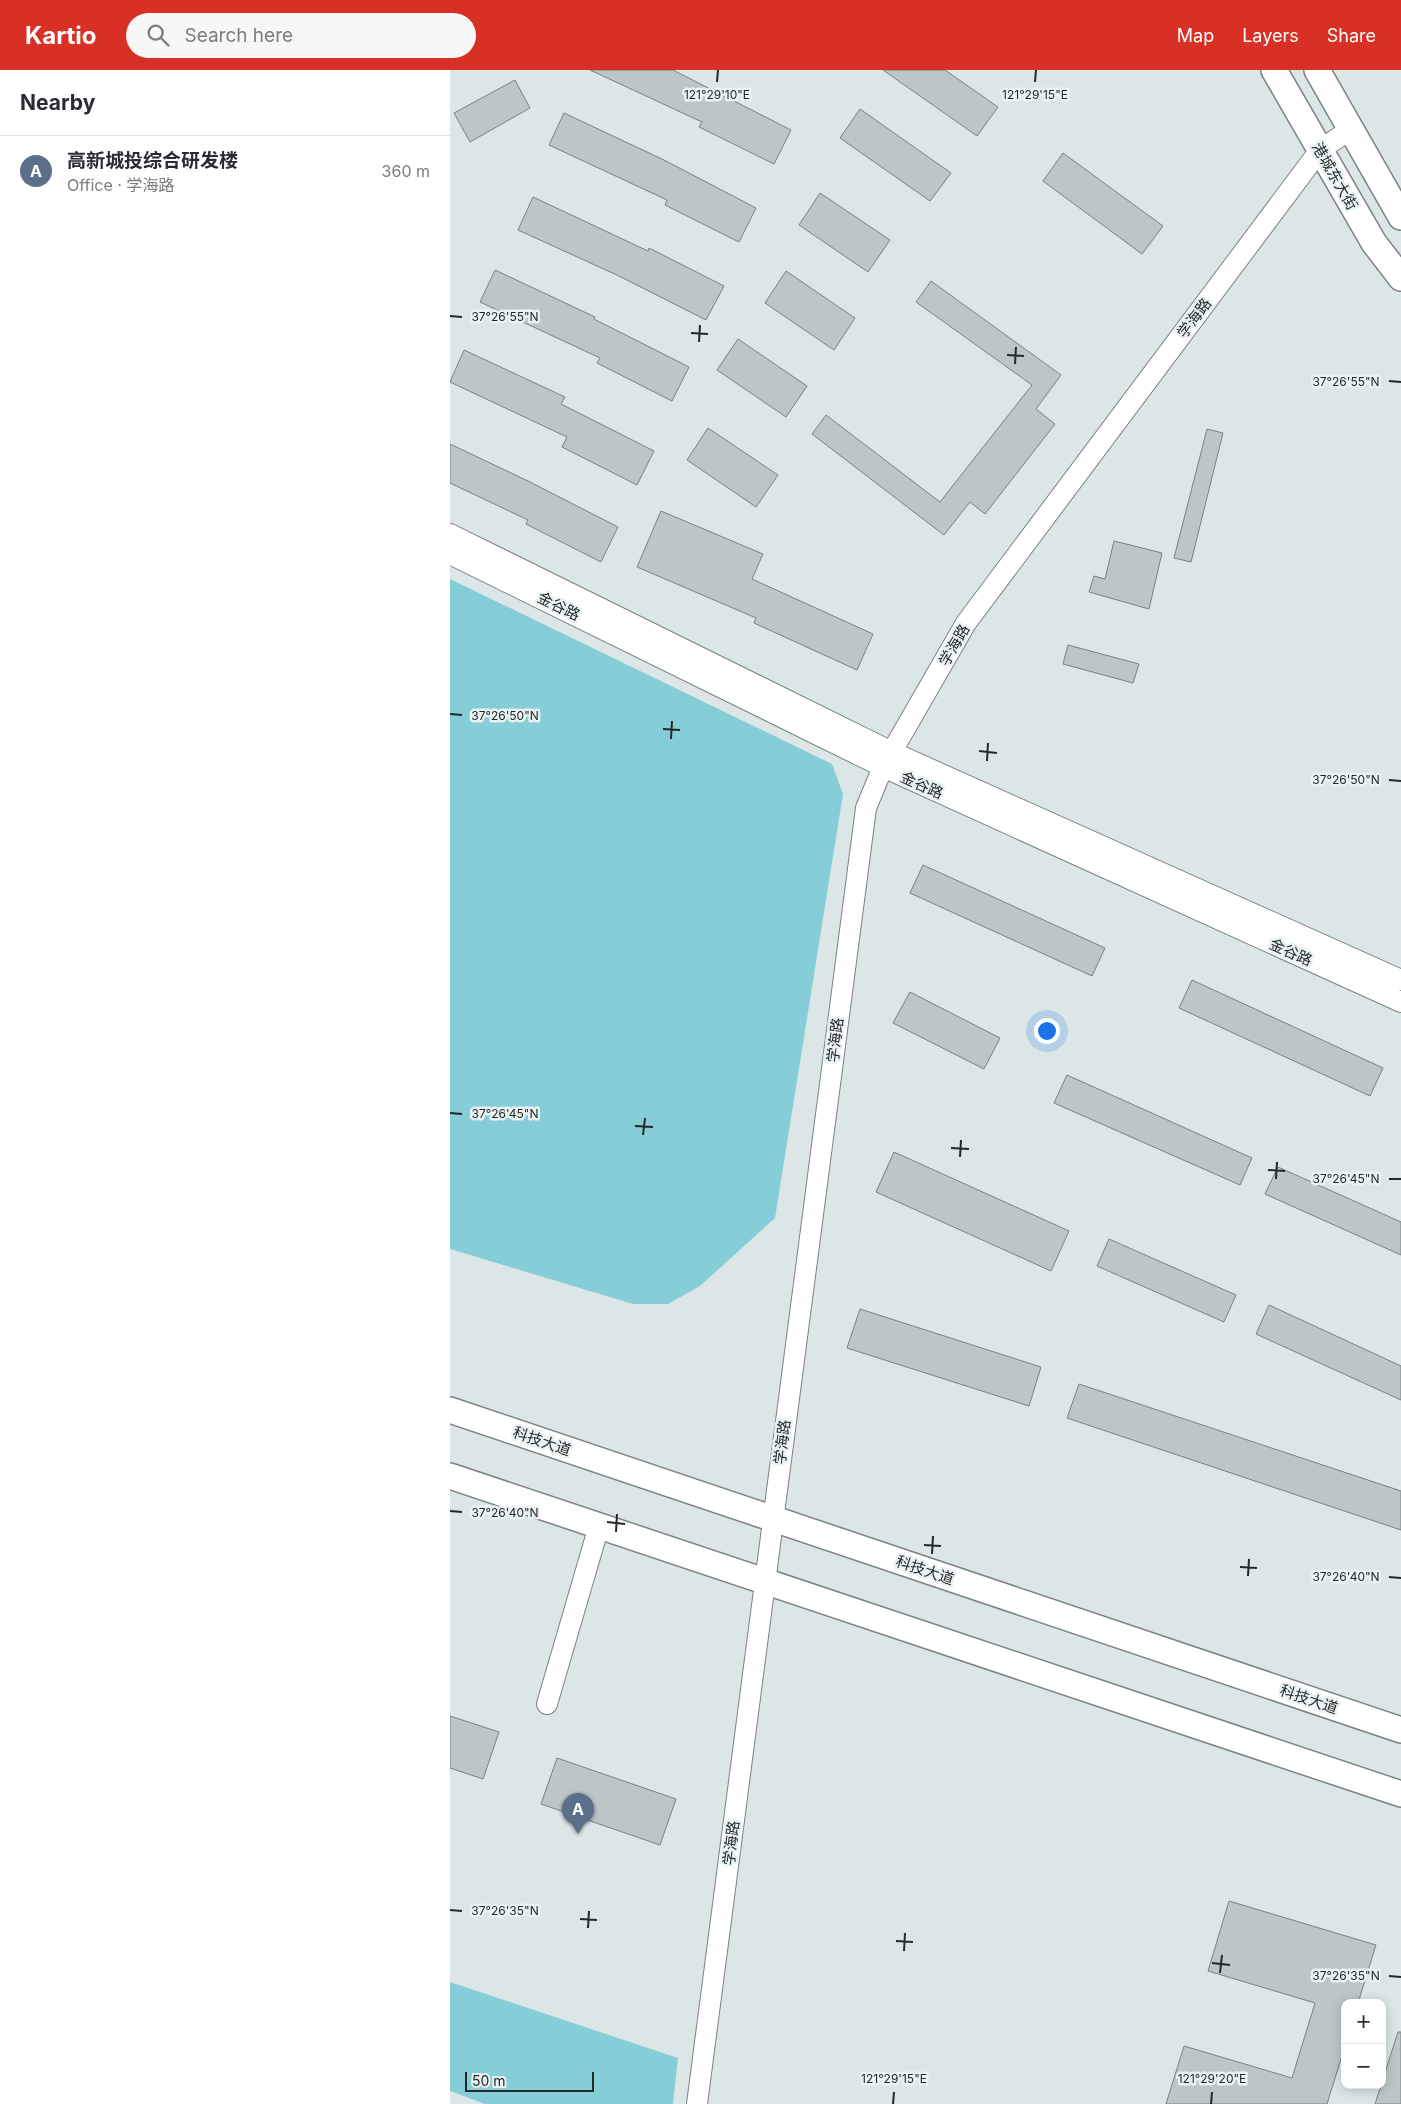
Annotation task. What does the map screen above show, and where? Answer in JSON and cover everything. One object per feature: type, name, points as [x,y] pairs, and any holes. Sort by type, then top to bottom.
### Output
[{"type":"main road","name":"港城东大街","points":[[1274,70],[1374,243],[1401,278]]},
{"type":"main road","points":[[1317,70],[1401,217]]},
{"type":"main road","name":"科技大道","points":[[450,1410],[1401,1730]]},
{"type":"main road","points":[[450,1476],[1401,1794]]},
{"type":"street","name":"学海路","points":[[697,2104],[866,808],[888,759],[966,623],[1320,150],[1351,129]]},
{"type":"street","name":"金谷路","points":[[450,534],[888,759],[1401,980]]},
{"type":"street","name":"金谷路","points":[[450,554],[1401,1002]]},
{"type":"street","points":[[546,1704],[599,1526]]},
{"type":"shaded area","points":[[450,579],[832,764],[843,794],[775,1218],[700,1286],[668,1304],[633,1304],[450,1249]]},
{"type":"shaded area","points":[[450,1982],[678,2058],[673,2104],[485,2104],[450,2091]]},
{"type":"building","points":[[590,70],[673,70],[791,130],[774,164],[699,127],[702,122]]},
{"type":"building","points":[[883,70],[945,70],[998,107],[977,136]]},
{"type":"building","points":[[515,80],[530,108],[470,142],[454,113]]},
{"type":"building","points":[[860,109],[951,173],[930,201],[840,138]]},
{"type":"building","points":[[564,113],[664,160],[756,208],[739,242],[665,205],[667,200],[549,145]]},
{"type":"building","points":[[1063,153],[1163,226],[1142,254],[1043,181]]},
{"type":"building","points":[[820,193],[890,240],[868,272],[799,225]]},
{"type":"building","points":[[533,197],[648,251],[649,248],[724,286],[706,320],[619,276],[518,230]]},
{"type":"building","points":[[495,270],[595,317],[594,319],[689,367],[672,401],[597,363],[600,358],[480,302]]},
{"type":"building","points":[[786,271],[855,318],[834,350],[765,303]]},
{"type":"building","points":[[931,281],[1061,375],[1036,409],[1055,424],[985,514],[970,502],[944,535],[812,434],[826,415],[940,502],[1032,385],[916,302]]},
{"type":"building","points":[[738,339],[807,386],[786,417],[717,370]]},
{"type":"building","points":[[464,350],[565,397],[561,404],[654,451],[637,485],[562,447],[567,437],[450,382]]},
{"type":"building","points":[[708,428],[778,475],[756,507],[687,460]]},
{"type":"building","points":[[1207,429],[1223,433],[1191,562],[1174,558]]},
{"type":"building","points":[[450,444],[618,527],[601,562],[526,524],[528,520],[450,483]]},
{"type":"building","points":[[661,511],[763,554],[752,579],[873,634],[857,670],[754,623],[756,618],[637,567]]},
{"type":"building","points":[[1114,541],[1162,553],[1149,609],[1089,592],[1094,576],[1105,579]]},
{"type":"building","points":[[1068,645],[1139,664],[1133,683],[1063,664]]},
{"type":"building","points":[[923,865],[1105,948],[1092,976],[910,893]]},
{"type":"building","points":[[1192,980],[1383,1068],[1370,1096],[1179,1008]]},
{"type":"building","points":[[910,992],[1000,1038],[984,1069],[893,1023]]},
{"type":"building","points":[[1067,1075],[1252,1158],[1240,1185],[1054,1103]]},
{"type":"building","points":[[894,1152],[1069,1231],[1051,1271],[876,1192]]},
{"type":"building","points":[[1278,1167],[1401,1222],[1401,1255],[1265,1194]]},
{"type":"building","points":[[1109,1239],[1236,1295],[1224,1322],[1097,1266]]},
{"type":"building","points":[[1269,1305],[1401,1366],[1401,1400],[1256,1334]]},
{"type":"building","points":[[860,1309],[1041,1367],[1029,1406],[847,1348]]},
{"type":"building","points":[[1079,1384],[1401,1491],[1401,1530],[1067,1418]]},
{"type":"building","points":[[450,1716],[499,1732],[483,1779],[450,1768]]},
{"type":"building","points":[[557,1758],[676,1799],[660,1845],[541,1804]]},
{"type":"building","points":[[1229,1901],[1376,1945],[1359,1999],[1341,1999],[1341,2059],[1327,2104],[1166,2104],[1184,2046],[1292,2078],[1315,2003],[1208,1971]]},
{"type":"building","points":[[1398,2032],[1401,2032],[1401,2104],[1375,2104],[1380,2089],[1386,2089],[1386,2070]]},
{"type":"place","name":"高新城投综合研发楼","points":[[578,1834]]}]
